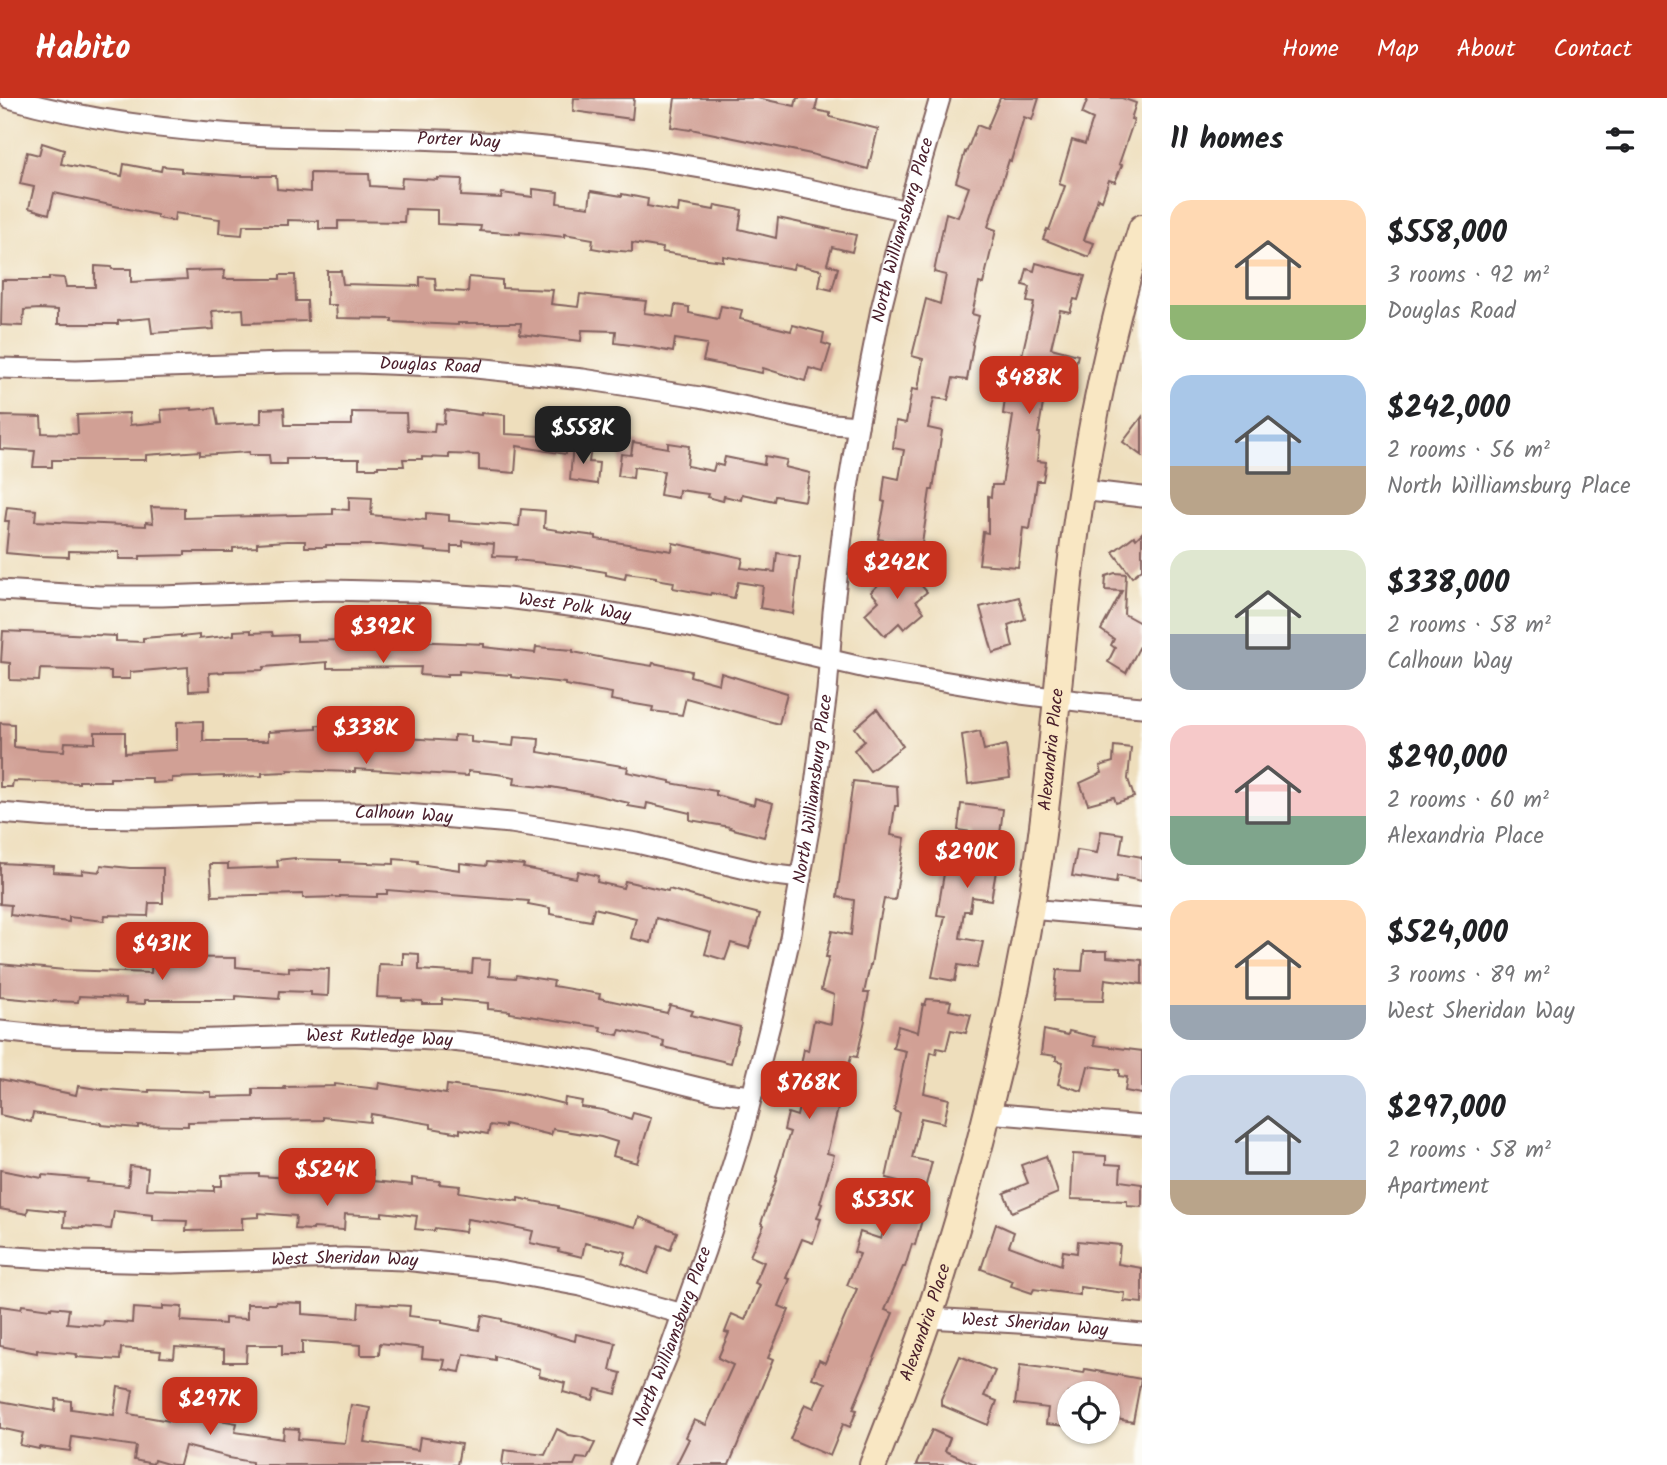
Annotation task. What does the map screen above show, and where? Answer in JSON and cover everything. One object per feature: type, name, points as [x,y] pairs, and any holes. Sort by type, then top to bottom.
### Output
[{"type":"street","name":"Porter Way","points":[[9,98],[99,118],[199,131],[273,136],[425,139],[596,152],[752,177],[906,211]]},
{"type":"street","name":"North Williamsburg Place","points":[[622,1465],[669,1352],[729,1178],[774,1013],[810,824],[847,494],[858,426],[881,309],[906,211],[940,98]]},
{"type":"street","name":"Alexandria Place","points":[[873,1465],[939,1287],[987,1113],[1019,973],[1040,846],[1081,490],[1101,385],[1134,287],[1142,228]]},
{"type":"street","name":"Douglas Road","points":[[0,368],[76,370],[285,363],[466,367],[583,379],[700,397],[821,423],[858,426]]},
{"type":"street","points":[[1081,490],[1142,496]]},
{"type":"street","name":"West Polk Way","points":[[0,590],[99,596],[329,590],[506,598],[585,608],[690,627],[870,669],[1057,699],[1142,707]]},
{"type":"street","name":"Calhoun Way","points":[[0,813],[50,817],[154,818],[394,813],[523,825],[637,843],[767,874],[801,878]]},
{"type":"street","points":[[1030,909],[1142,919]]},
{"type":"street","name":"West Rutledge Way","points":[[0,1031],[58,1037],[184,1040],[320,1035],[452,1041],[515,1048],[590,1061],[716,1092],[752,1096]]},
{"type":"street","points":[[987,1113],[1142,1126]]},
{"type":"street","name":"West Sheridan Way","points":[[0,1256],[172,1263],[345,1258],[404,1260],[494,1270],[568,1284],[682,1314]]},
{"type":"street","name":"West Sheridan Way","points":[[928,1318],[1142,1334]]},
{"type":"building","points":[[574,98],[634,98],[632,119],[573,111]]},
{"type":"building","points":[[675,98],[757,98],[795,106],[797,98],[818,98],[815,110],[830,113],[830,117],[878,129],[868,169],[811,154],[671,127]]},
{"type":"building","points":[[1000,98],[1039,98],[1032,120],[1024,117],[988,227],[996,230],[983,284],[979,283],[972,314],[979,316],[967,380],[953,378],[948,400],[934,398],[928,428],[942,431],[920,557],[895,553],[896,542],[878,539],[885,502],[882,501],[885,476],[899,479],[904,450],[893,448],[896,421],[906,423],[912,389],[918,390],[923,359],[912,356],[926,299],[940,304],[946,275],[934,272],[946,213],[958,217],[969,187],[956,182],[965,152],[977,125],[987,129]]},
{"type":"building","points":[[1088,98],[1122,98],[1136,103],[1131,119],[1134,120],[1119,164],[1122,165],[1115,182],[1109,180],[1102,200],[1098,198],[1084,240],[1094,243],[1089,257],[1043,239],[1065,186],[1059,184],[1072,140],[1085,144],[1093,119],[1082,114]]},
{"type":"building","points":[[42,143],[64,150],[61,164],[122,176],[124,164],[161,171],[162,166],[181,168],[181,172],[276,176],[277,189],[310,192],[310,173],[369,174],[370,186],[401,188],[402,178],[462,179],[461,196],[501,198],[502,193],[533,197],[533,189],[558,192],[557,203],[589,207],[591,191],[622,194],[648,199],[647,206],[678,212],[679,204],[714,210],[715,205],[742,210],[739,229],[776,238],[778,218],[856,235],[852,252],[832,247],[827,264],[838,268],[832,290],[819,287],[822,270],[794,264],[793,269],[723,256],[723,261],[662,252],[663,248],[632,243],[632,252],[609,251],[592,248],[593,239],[564,234],[564,237],[480,231],[481,226],[437,224],[437,210],[405,209],[404,222],[338,221],[338,229],[319,229],[319,221],[288,220],[288,225],[243,225],[242,235],[219,233],[220,219],[175,213],[174,221],[54,193],[49,214],[29,208],[34,187],[20,184],[27,152],[39,155]]},
{"type":"building","points":[[1036,263],[1085,276],[1078,300],[1074,299],[1070,312],[1060,310],[1051,348],[1078,355],[1075,367],[1062,364],[1055,400],[1044,398],[1037,461],[1046,462],[1043,481],[1037,481],[1030,529],[1023,528],[1018,567],[979,564],[983,532],[988,533],[988,496],[991,497],[992,485],[1002,485],[1013,416],[1003,414],[1007,384],[1034,388],[1039,359],[1022,355],[1034,303],[1027,302],[1030,287],[1023,285],[1027,269],[1034,271]]},
{"type":"building","points":[[95,266],[131,269],[131,282],[187,279],[186,271],[225,270],[224,279],[280,279],[280,275],[295,275],[296,301],[307,301],[308,321],[244,323],[243,309],[212,311],[214,329],[152,333],[150,318],[118,321],[118,324],[58,324],[58,310],[39,309],[24,310],[23,326],[1,325],[2,280],[64,278],[66,287],[95,287]]},
{"type":"building","points":[[327,271],[341,271],[343,284],[420,286],[420,277],[435,278],[436,290],[468,292],[469,277],[502,280],[502,288],[553,290],[551,304],[578,307],[580,294],[646,301],[644,313],[673,317],[675,305],[689,307],[689,313],[718,319],[721,306],[742,310],[740,319],[791,331],[793,325],[824,333],[822,343],[831,346],[823,372],[809,368],[805,381],[763,368],[762,373],[703,361],[707,344],[675,339],[673,352],[615,343],[616,331],[582,330],[581,341],[520,334],[521,323],[458,325],[392,322],[392,319],[337,318],[336,305],[327,305]]},
{"type":"building","points":[[215,408],[218,425],[261,423],[261,409],[284,408],[285,425],[352,425],[352,412],[406,413],[407,430],[434,432],[435,423],[444,424],[445,410],[505,415],[505,434],[541,436],[542,423],[569,427],[566,454],[517,446],[515,473],[479,470],[479,455],[449,454],[449,458],[403,459],[404,466],[378,468],[359,468],[359,459],[286,459],[286,464],[270,464],[269,455],[249,455],[249,452],[200,455],[200,451],[146,455],[146,460],[52,460],[52,467],[33,467],[35,451],[0,449],[0,416],[41,417],[42,433],[78,434],[77,415],[129,413],[130,425],[162,422],[161,410]]},
{"type":"building","points":[[1142,417],[1142,456],[1123,442]]},
{"type":"building","points":[[633,442],[668,448],[668,443],[689,446],[687,466],[713,471],[715,464],[723,466],[725,457],[764,465],[765,456],[787,460],[785,467],[810,473],[805,501],[775,496],[774,501],[742,494],[741,500],[724,496],[723,501],[707,497],[708,494],[679,490],[678,498],[660,495],[664,471],[634,467],[633,478],[618,476],[621,454],[631,455]]},
{"type":"building","points":[[573,444],[591,447],[589,462],[599,463],[597,484],[570,480]]},
{"type":"building","points":[[349,497],[372,498],[371,515],[426,520],[426,513],[449,515],[449,521],[519,526],[521,509],[545,511],[544,528],[672,551],[673,543],[743,558],[741,568],[775,572],[777,553],[800,557],[793,614],[760,608],[763,586],[738,582],[734,598],[711,593],[710,595],[673,588],[674,582],[656,577],[626,573],[625,579],[606,575],[606,572],[515,560],[516,557],[493,556],[494,544],[463,541],[463,546],[451,546],[451,553],[381,545],[305,547],[305,541],[287,541],[257,543],[257,547],[233,548],[233,552],[185,552],[185,555],[140,556],[140,559],[119,559],[119,552],[69,551],[69,557],[6,553],[9,521],[5,521],[7,507],[36,510],[35,521],[146,526],[146,522],[153,523],[151,507],[184,508],[184,518],[333,514],[333,509],[349,510]]},
{"type":"building","points":[[1142,533],[1142,569],[1132,577],[1113,552]]},
{"type":"building","points":[[901,562],[927,592],[916,601],[924,612],[904,629],[899,623],[885,636],[865,614],[879,601],[871,592]]},
{"type":"building","points":[[1126,574],[1124,614],[1142,624],[1142,642],[1126,673],[1108,662],[1115,648],[1111,645],[1114,639],[1101,630],[1122,591],[1105,590],[1106,576]]},
{"type":"building","points":[[1019,597],[1025,619],[1008,625],[1013,647],[993,653],[980,607]]},
{"type":"building","points":[[251,630],[251,633],[272,632],[273,636],[297,635],[297,641],[346,640],[346,634],[365,633],[365,636],[410,638],[410,641],[484,644],[484,647],[535,653],[536,647],[573,650],[609,659],[652,666],[653,663],[691,671],[690,676],[719,684],[721,673],[787,693],[779,724],[686,698],[682,715],[652,711],[653,707],[611,700],[612,693],[565,683],[459,671],[459,674],[447,674],[447,677],[420,675],[421,667],[327,668],[327,662],[264,667],[263,670],[224,671],[209,673],[210,690],[189,691],[188,667],[130,672],[130,679],[111,679],[111,671],[40,669],[39,681],[10,680],[10,663],[1,662],[3,631],[116,636],[116,641],[143,642],[143,638],[199,635],[199,639]]},
{"type":"building","points":[[877,709],[903,746],[870,771],[854,750],[865,741],[855,728]]},
{"type":"building","points":[[203,721],[203,741],[268,741],[268,732],[316,729],[316,725],[354,727],[354,735],[454,741],[454,735],[471,736],[471,742],[513,746],[514,737],[539,739],[538,752],[628,767],[627,772],[716,791],[716,795],[754,805],[755,798],[773,803],[764,837],[730,827],[690,820],[690,813],[647,803],[646,809],[628,806],[629,803],[586,793],[514,784],[515,777],[468,771],[468,776],[355,769],[355,772],[288,770],[262,773],[262,776],[172,778],[172,782],[152,783],[152,778],[110,778],[110,781],[79,783],[13,781],[12,787],[0,787],[0,723],[14,724],[14,747],[34,749],[64,751],[65,742],[95,743],[95,732],[125,732],[125,753],[177,750],[177,722]]},
{"type":"building","points":[[980,731],[984,750],[1006,745],[1010,778],[968,784],[962,735]]},
{"type":"building","points":[[1114,746],[1131,748],[1128,779],[1134,797],[1116,803],[1114,797],[1088,804],[1080,783],[1102,773],[1100,766],[1113,762]]},
{"type":"building","points":[[853,781],[897,786],[898,806],[895,806],[891,835],[905,838],[895,900],[884,899],[878,919],[864,993],[869,993],[857,1057],[851,1056],[827,1153],[834,1155],[820,1203],[822,1204],[817,1218],[821,1219],[813,1243],[802,1239],[786,1278],[790,1279],[779,1306],[789,1310],[768,1358],[773,1360],[729,1465],[676,1465],[689,1439],[686,1437],[694,1420],[706,1425],[733,1365],[718,1358],[729,1333],[725,1332],[732,1314],[745,1320],[760,1285],[755,1283],[764,1262],[750,1256],[764,1225],[761,1223],[790,1132],[784,1130],[788,1113],[797,1116],[799,1107],[804,1109],[812,1079],[799,1076],[804,1049],[808,1051],[814,1020],[831,1024],[834,995],[821,990],[832,931],[851,935],[854,900],[837,897]]},
{"type":"building","points":[[961,804],[1003,809],[1000,834],[996,834],[992,871],[996,871],[991,900],[972,897],[970,911],[964,911],[960,938],[983,942],[977,968],[958,965],[955,981],[932,977],[945,916],[937,915],[946,862],[967,866],[972,832],[958,830]]},
{"type":"building","points":[[1101,831],[1123,834],[1120,853],[1142,857],[1142,881],[1117,876],[1116,883],[1072,876],[1077,850],[1097,853]]},
{"type":"building","points":[[295,858],[394,864],[394,859],[460,870],[460,863],[486,866],[487,862],[524,865],[523,868],[576,878],[578,871],[598,876],[597,882],[623,888],[625,881],[668,891],[669,889],[760,914],[749,948],[731,943],[725,960],[705,954],[711,933],[656,918],[651,943],[631,938],[636,918],[594,908],[591,921],[550,914],[550,908],[528,904],[529,901],[387,890],[387,894],[377,894],[377,897],[303,898],[303,894],[212,896],[210,864],[228,864],[228,869],[278,867],[277,860]]},
{"type":"building","points":[[0,863],[54,866],[53,872],[82,874],[82,870],[100,872],[101,865],[163,868],[163,903],[149,903],[148,916],[105,915],[104,921],[69,917],[69,922],[10,915],[11,905],[0,904]]},
{"type":"building","points":[[1084,951],[1107,951],[1107,957],[1142,960],[1142,984],[1105,979],[1103,1001],[1054,1000],[1057,970],[1082,971]]},
{"type":"building","points":[[403,953],[419,954],[419,970],[472,973],[473,959],[490,960],[489,976],[515,978],[516,975],[554,981],[553,986],[600,994],[599,998],[667,1013],[670,1005],[693,1011],[691,1015],[740,1027],[731,1063],[663,1047],[664,1041],[646,1036],[620,1030],[618,1035],[600,1031],[601,1027],[488,1009],[488,1003],[442,999],[442,1004],[422,1004],[422,1001],[377,997],[379,964],[403,965]]},
{"type":"building","points":[[152,957],[236,958],[236,967],[289,972],[289,967],[329,969],[328,996],[311,995],[311,992],[280,991],[279,999],[236,996],[236,1000],[145,1000],[145,1004],[126,1003],[126,998],[79,996],[78,1002],[53,1002],[0,997],[0,964],[65,970],[151,973]]},
{"type":"building","points":[[927,999],[951,1001],[949,1010],[971,1015],[966,1033],[951,1030],[946,1050],[937,1048],[936,1054],[931,1052],[924,1093],[949,1099],[944,1123],[921,1118],[912,1158],[932,1162],[920,1207],[925,1209],[915,1245],[912,1244],[905,1267],[885,1310],[893,1313],[853,1409],[857,1410],[850,1427],[843,1424],[830,1456],[790,1439],[805,1404],[814,1408],[825,1383],[812,1378],[819,1360],[825,1363],[857,1289],[847,1285],[860,1254],[854,1252],[860,1232],[881,1239],[898,1181],[886,1178],[900,1113],[894,1111],[906,1051],[893,1048],[898,1026],[918,1032],[923,1004],[925,1005]]},
{"type":"building","points":[[1044,1030],[1068,1035],[1069,1031],[1095,1037],[1094,1045],[1142,1051],[1142,1094],[1125,1091],[1127,1077],[1119,1076],[1119,1070],[1088,1066],[1082,1091],[1058,1084],[1063,1062],[1056,1060],[1056,1056],[1041,1054]]},
{"type":"building","points":[[0,1079],[76,1095],[78,1086],[103,1090],[211,1092],[211,1097],[253,1096],[253,1089],[335,1084],[378,1089],[379,1083],[446,1094],[447,1085],[522,1094],[564,1104],[565,1098],[582,1101],[581,1107],[603,1110],[631,1119],[633,1113],[651,1118],[637,1163],[613,1156],[617,1142],[601,1137],[553,1129],[551,1135],[505,1124],[505,1127],[490,1125],[488,1134],[460,1129],[460,1133],[431,1128],[431,1124],[371,1114],[370,1122],[323,1117],[323,1120],[188,1122],[188,1126],[138,1125],[138,1128],[101,1125],[33,1113],[31,1122],[0,1115]]},
{"type":"building","points":[[1073,1154],[1106,1156],[1106,1164],[1121,1165],[1120,1181],[1142,1184],[1142,1207],[1127,1206],[1127,1201],[1071,1199]]},
{"type":"building","points":[[1046,1156],[1058,1193],[1012,1212],[1004,1193],[1028,1183],[1021,1165]]},
{"type":"building","points":[[130,1166],[148,1168],[146,1189],[214,1191],[214,1186],[222,1186],[222,1175],[259,1174],[291,1178],[292,1171],[316,1173],[316,1177],[354,1179],[354,1170],[373,1171],[373,1181],[412,1185],[412,1178],[440,1181],[439,1184],[460,1186],[459,1192],[518,1201],[518,1198],[636,1227],[639,1217],[677,1232],[670,1250],[659,1245],[648,1274],[622,1263],[626,1252],[585,1243],[582,1257],[530,1243],[533,1231],[467,1219],[465,1232],[435,1228],[434,1231],[415,1229],[417,1216],[382,1212],[382,1216],[345,1214],[344,1230],[313,1230],[295,1229],[296,1216],[259,1213],[259,1217],[242,1218],[242,1230],[186,1231],[187,1221],[153,1220],[153,1215],[114,1211],[111,1229],[83,1228],[64,1227],[65,1212],[28,1208],[27,1214],[0,1209],[0,1170],[42,1178],[42,1175],[88,1179],[87,1182],[128,1186]]},
{"type":"building","points":[[996,1224],[1014,1232],[1009,1246],[1061,1265],[1063,1251],[1077,1253],[1078,1241],[1120,1245],[1118,1264],[1142,1268],[1142,1303],[1124,1301],[1125,1293],[1080,1287],[1080,1295],[1034,1289],[1032,1293],[1011,1286],[1013,1281],[981,1269]]},
{"type":"building","points":[[302,1303],[302,1314],[358,1318],[359,1303],[410,1306],[409,1316],[442,1320],[442,1323],[479,1330],[482,1315],[575,1341],[576,1334],[616,1343],[610,1370],[621,1373],[616,1394],[596,1389],[593,1400],[563,1392],[565,1383],[539,1376],[540,1369],[495,1356],[495,1360],[464,1354],[460,1372],[443,1369],[445,1360],[422,1358],[423,1348],[380,1343],[379,1355],[361,1355],[361,1345],[302,1341],[302,1355],[282,1355],[282,1345],[247,1345],[246,1362],[224,1362],[224,1350],[175,1347],[174,1358],[160,1357],[161,1351],[121,1348],[120,1360],[76,1357],[77,1354],[37,1350],[37,1353],[0,1346],[0,1306],[69,1309],[67,1323],[103,1326],[104,1321],[132,1323],[133,1308],[163,1310],[163,1306],[182,1307],[181,1321],[225,1324],[225,1318],[247,1319],[247,1304]]},
{"type":"building","points":[[960,1356],[995,1371],[984,1396],[997,1401],[988,1425],[941,1405],[941,1399]]},
{"type":"building","points":[[1020,1365],[1084,1373],[1085,1369],[1141,1379],[1133,1422],[1120,1420],[1120,1381],[1057,1381],[1057,1425],[1046,1424],[1048,1408],[1015,1404]]},
{"type":"building","points":[[118,1387],[133,1390],[129,1414],[170,1421],[174,1406],[215,1417],[214,1419],[237,1423],[235,1432],[283,1439],[284,1428],[299,1429],[298,1439],[345,1443],[351,1405],[370,1408],[364,1442],[418,1450],[420,1437],[461,1444],[457,1465],[252,1465],[252,1462],[185,1446],[180,1465],[154,1460],[153,1464],[134,1460],[136,1446],[72,1437],[70,1451],[39,1449],[20,1445],[23,1433],[0,1428],[0,1401],[55,1411],[56,1399],[71,1401],[71,1409],[114,1415]]},
{"type":"building","points":[[557,1429],[595,1443],[587,1459],[577,1458],[574,1465],[502,1465],[504,1450],[545,1455]]},
{"type":"building","points":[[932,1430],[950,1438],[945,1451],[977,1465],[916,1465]]}]
